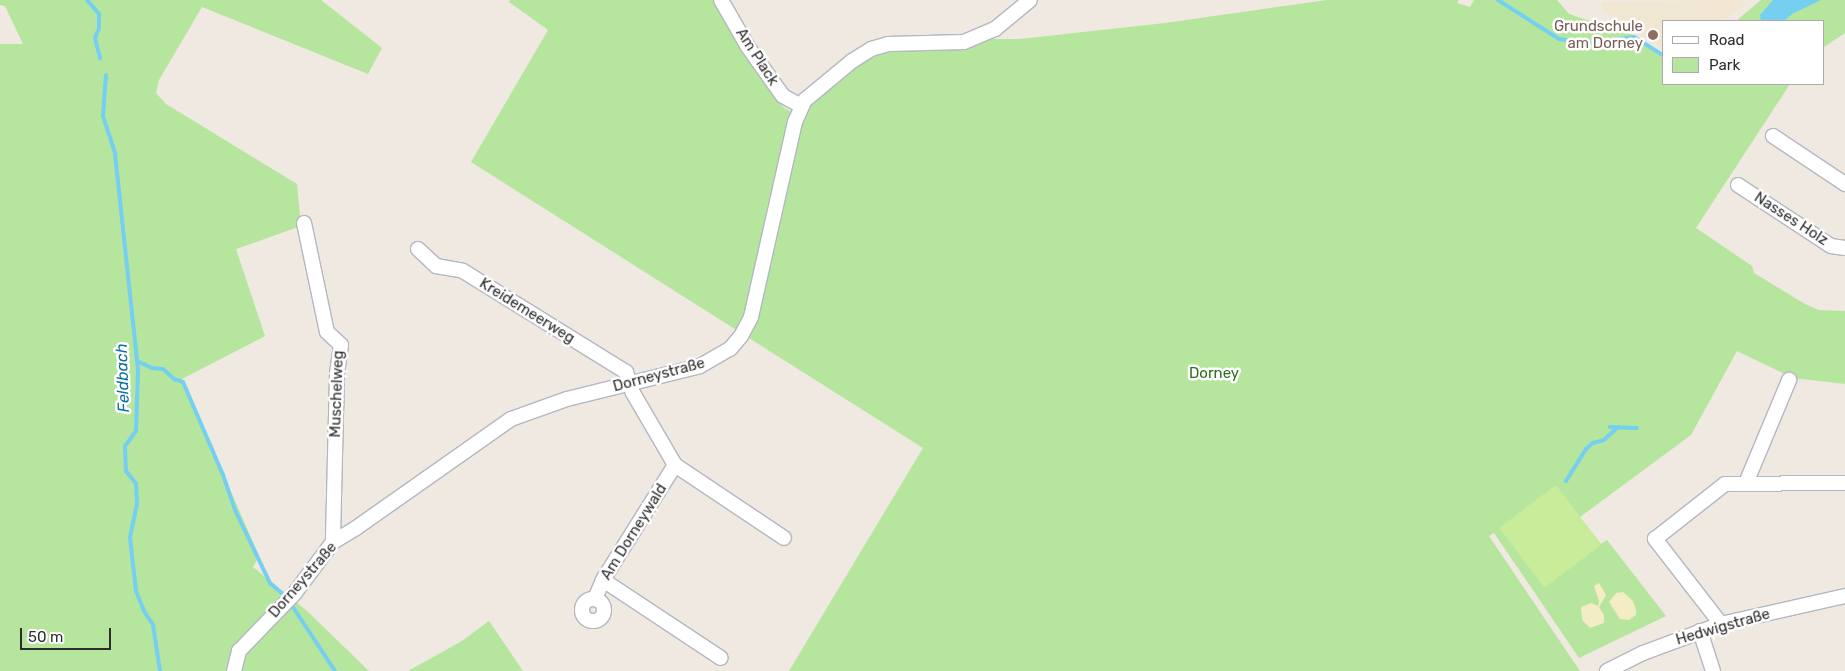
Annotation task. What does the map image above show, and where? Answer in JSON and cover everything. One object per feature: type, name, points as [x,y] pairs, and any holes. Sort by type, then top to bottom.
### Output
[{"type":"street","name":"Am Plack","points":[[721,0],[748,47],[783,96],[801,106]]},
{"type":"street","name":"Dorneystraße","points":[[234,671],[239,650],[290,599],[333,542],[356,528],[511,419],[567,400],[712,361],[730,349],[741,336],[750,317],[795,122],[801,106],[813,92],[871,49],[888,44],[964,42],[995,29],[1030,0]]},
{"type":"street","points":[[1773,136],[1845,184]]},
{"type":"street","name":"Nasses Holz","points":[[1738,185],[1831,246],[1845,248]]},
{"type":"street","name":"Muschelweg","points":[[304,223],[328,332],[341,345],[337,374],[333,542]]},
{"type":"street","name":"Kreidemeerweg","points":[[418,249],[436,266],[462,271],[626,372],[629,383]]},
{"type":"street","points":[[1746,484],[1789,380]]},
{"type":"street","points":[[629,383],[675,466],[784,538]]},
{"type":"street","name":"Am Dorneywald","points":[[595,599],[604,580],[675,466]]},
{"type":"street","points":[[1721,624],[1655,539],[1725,484],[1845,483]]},
{"type":"street","points":[[604,580],[721,658]]},
{"type":"street","name":"Hedwigstraße","points":[[1607,671],[1643,653],[1721,624],[1845,596]]},
{"type":"street","points":[[1700,631],[1713,671]]},
{"type":"shaded area","name":"Grundschule am Dorney","points":[[1741,0],[1747,4],[1723,20],[1662,20],[1662,49],[1602,9],[1601,2]]},
{"type":"green space","points":[[0,0],[321,0],[382,48],[368,74],[202,7],[159,80],[156,93],[166,104],[297,184],[301,226],[236,249],[265,336],[182,379],[259,556],[253,567],[307,611],[369,671],[0,671],[0,44],[23,44],[5,6],[0,5]]},
{"type":"green space","name":"Dorney","points":[[510,0],[714,0],[761,77],[784,108],[792,112],[807,106],[860,64],[886,51],[962,47],[993,39],[1020,39],[1165,23],[1327,0],[1459,0],[1457,3],[1470,7],[1474,0],[1557,0],[1569,14],[1633,35],[1662,54],[1662,85],[1789,85],[1696,228],[1752,266],[1754,273],[1805,304],[1819,310],[1845,311],[1845,384],[1793,378],[1737,351],[1691,435],[1580,517],[1601,544],[1607,540],[1666,616],[1579,658],[1494,533],[1489,536],[1580,671],[789,671],[923,448],[471,162],[548,30],[509,2]]},
{"type":"green space","points":[[1761,0],[1845,0],[1845,33],[1825,46],[1825,20],[1737,20]]},
{"type":"green space","points":[[1556,485],[1601,545],[1544,588],[1499,528]]},
{"type":"green space","points":[[489,621],[523,671],[408,671],[462,641]]},
{"type":"sand","points":[[1599,583],[1606,595],[1599,607],[1604,615],[1604,623],[1590,628],[1582,620],[1581,607],[1591,603],[1598,606],[1599,601],[1594,586]]},
{"type":"sand","points":[[1623,592],[1633,601],[1636,610],[1636,615],[1629,620],[1620,619],[1609,602],[1616,593]]},
{"type":"water","points":[[1773,0],[1821,0],[1792,14],[1785,20],[1761,20],[1760,15]]},
{"type":"waterway","name":"Feldbach","points":[[87,0],[99,14],[99,28],[95,38],[100,58]]},
{"type":"waterway","points":[[1498,0],[1559,39],[1591,43],[1634,37],[1662,55]]},
{"type":"waterway","name":"Feldbach","points":[[106,75],[103,116],[115,154],[138,371],[136,431],[125,446],[126,471],[136,484],[137,504],[130,538],[136,591],[144,611],[153,625],[160,671]]},
{"type":"waterway","points":[[137,361],[152,368],[163,369],[174,379],[183,382],[223,475],[235,510],[270,583],[287,598],[335,671]]},
{"type":"waterway","points":[[1610,427],[1637,428]]},
{"type":"waterway","points":[[1566,481],[1586,449],[1593,443],[1604,440],[1618,427]]},
{"type":"place","name":"Grundschule am Dorney","points":[[1653,35]]}]
